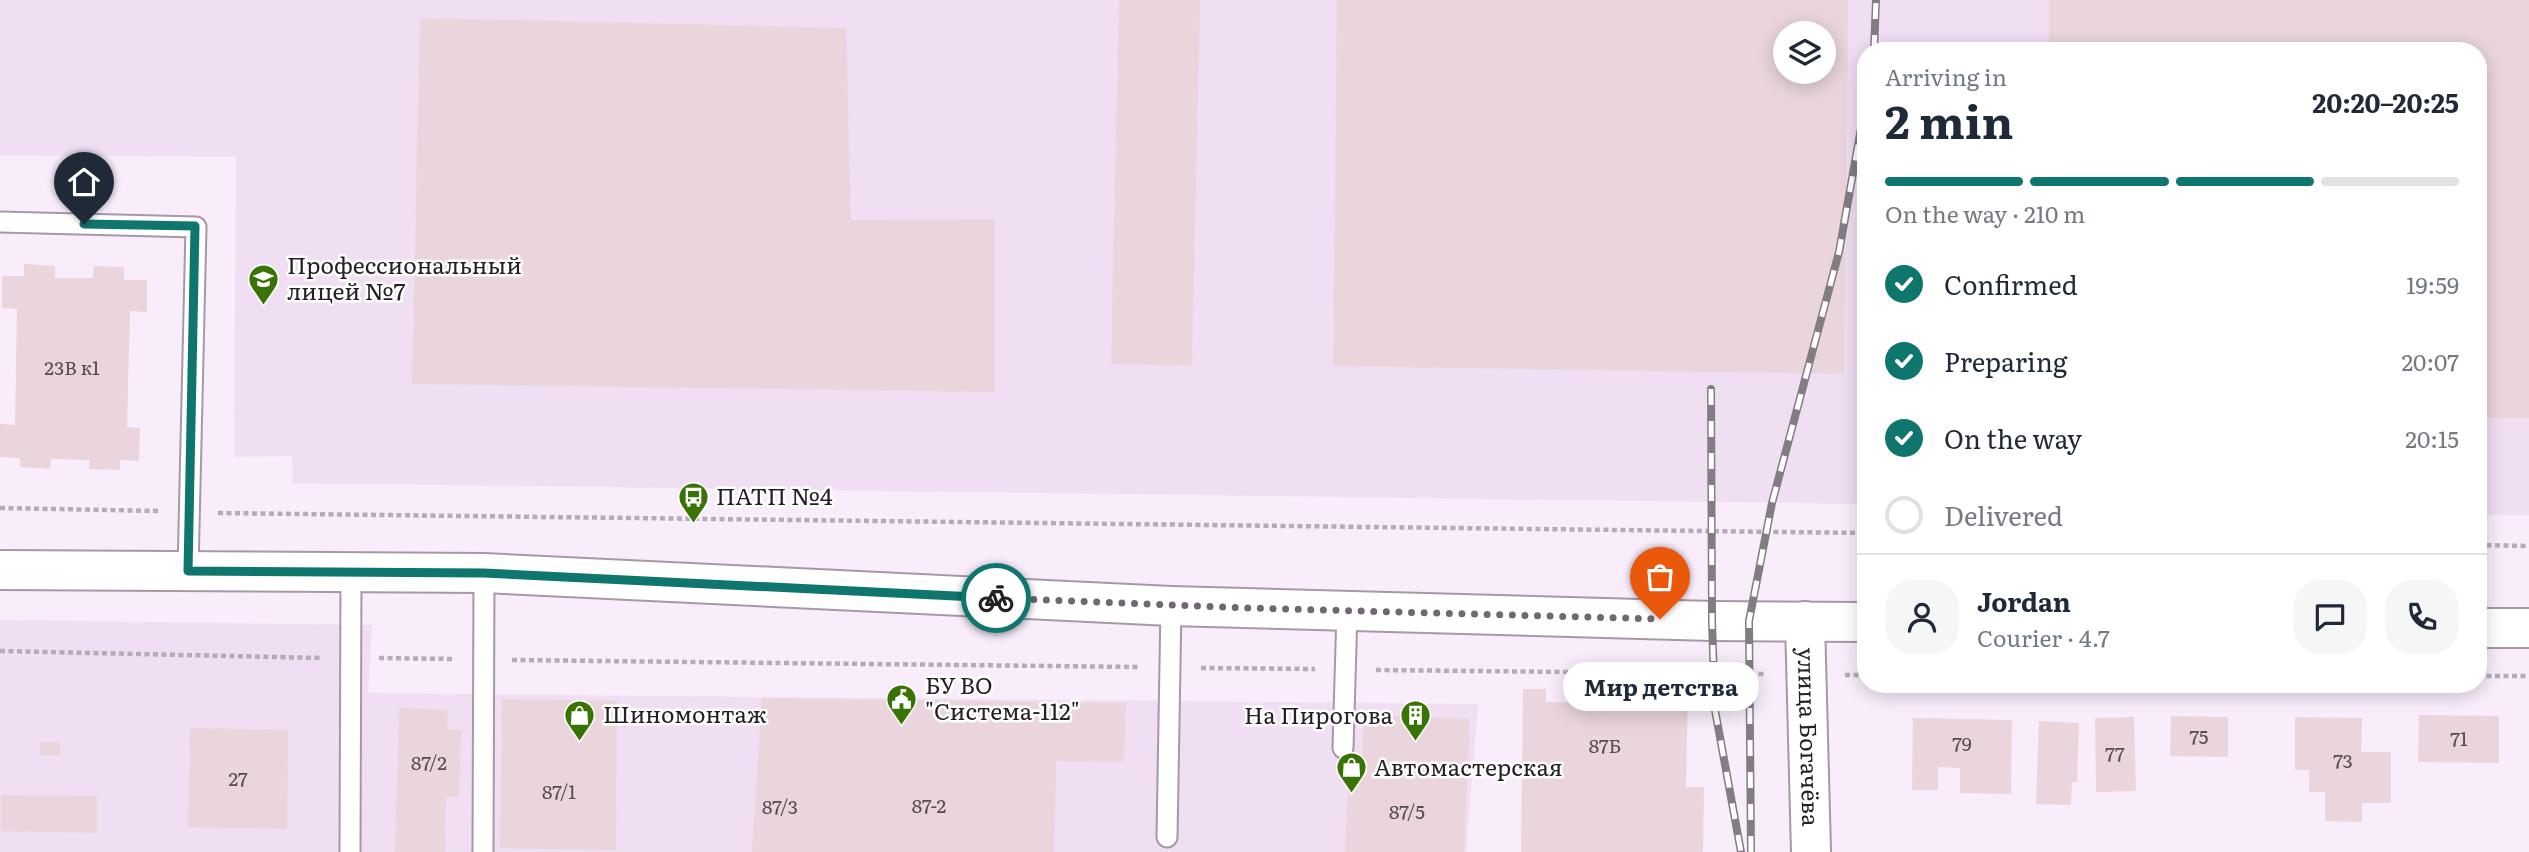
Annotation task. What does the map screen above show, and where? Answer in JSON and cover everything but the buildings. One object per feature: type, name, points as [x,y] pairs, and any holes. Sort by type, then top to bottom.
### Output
[{"type":"street","points":[[0,570],[484,573],[1171,606],[1857,622]]},
{"type":"street","name":"улица Богачёва","points":[[1805,621],[1811,852]]},
{"type":"street","points":[[2487,628],[2529,628]]},
{"type":"lane","points":[[0,222],[195,226],[188,571]]},
{"type":"lane","points":[[350,852],[351,572]]},
{"type":"lane","points":[[483,852],[484,573]]},
{"type":"lane","points":[[1167,837],[1171,606]]},
{"type":"lane","points":[[1343,748],[1347,611]]},
{"type":"path","points":[[0,508],[1857,534]]},
{"type":"path","points":[[2487,545],[2529,546]]},
{"type":"path","points":[[0,650],[351,658],[1807,675]]},
{"type":"path","points":[[2487,676],[2529,676]]},
{"type":"shaded area","points":[[0,0],[2529,0],[2529,515],[2487,515],[2487,42],[1857,42],[1857,504],[293,483],[292,456],[234,457],[236,157],[0,155]]},
{"type":"shaded area","points":[[0,620],[372,625],[368,693],[1478,704],[1466,852],[0,852]]},
{"type":"railway","points":[[1874,42],[1876,0]]},
{"type":"railway","points":[[1751,852],[1749,621],[1772,503],[1839,252],[1857,151]]},
{"type":"railway","points":[[1711,389],[1715,710],[1741,852]]},
{"type":"way so far","points":[[996,598],[1171,606],[1660,619]]},
{"type":"place","name":"Профессиональный лицей №7","points":[[264,306]]},
{"type":"place","name":"ПАТП №4","points":[[693,524]]},
{"type":"place","name":"Мир детства","points":[[1660,619]]},
{"type":"place","name":"БУ ВО \"Система-112\"","points":[[902,726]]},
{"type":"place","name":"Шиномонтаж","points":[[580,742]]},
{"type":"place","name":"На Пирогова","points":[[1416,743]]},
{"type":"place","name":"Автомастерская","points":[[1351,795]]},
{"type":"route","points":[[84,224],[195,226],[188,571],[484,573],[996,598]]}]
